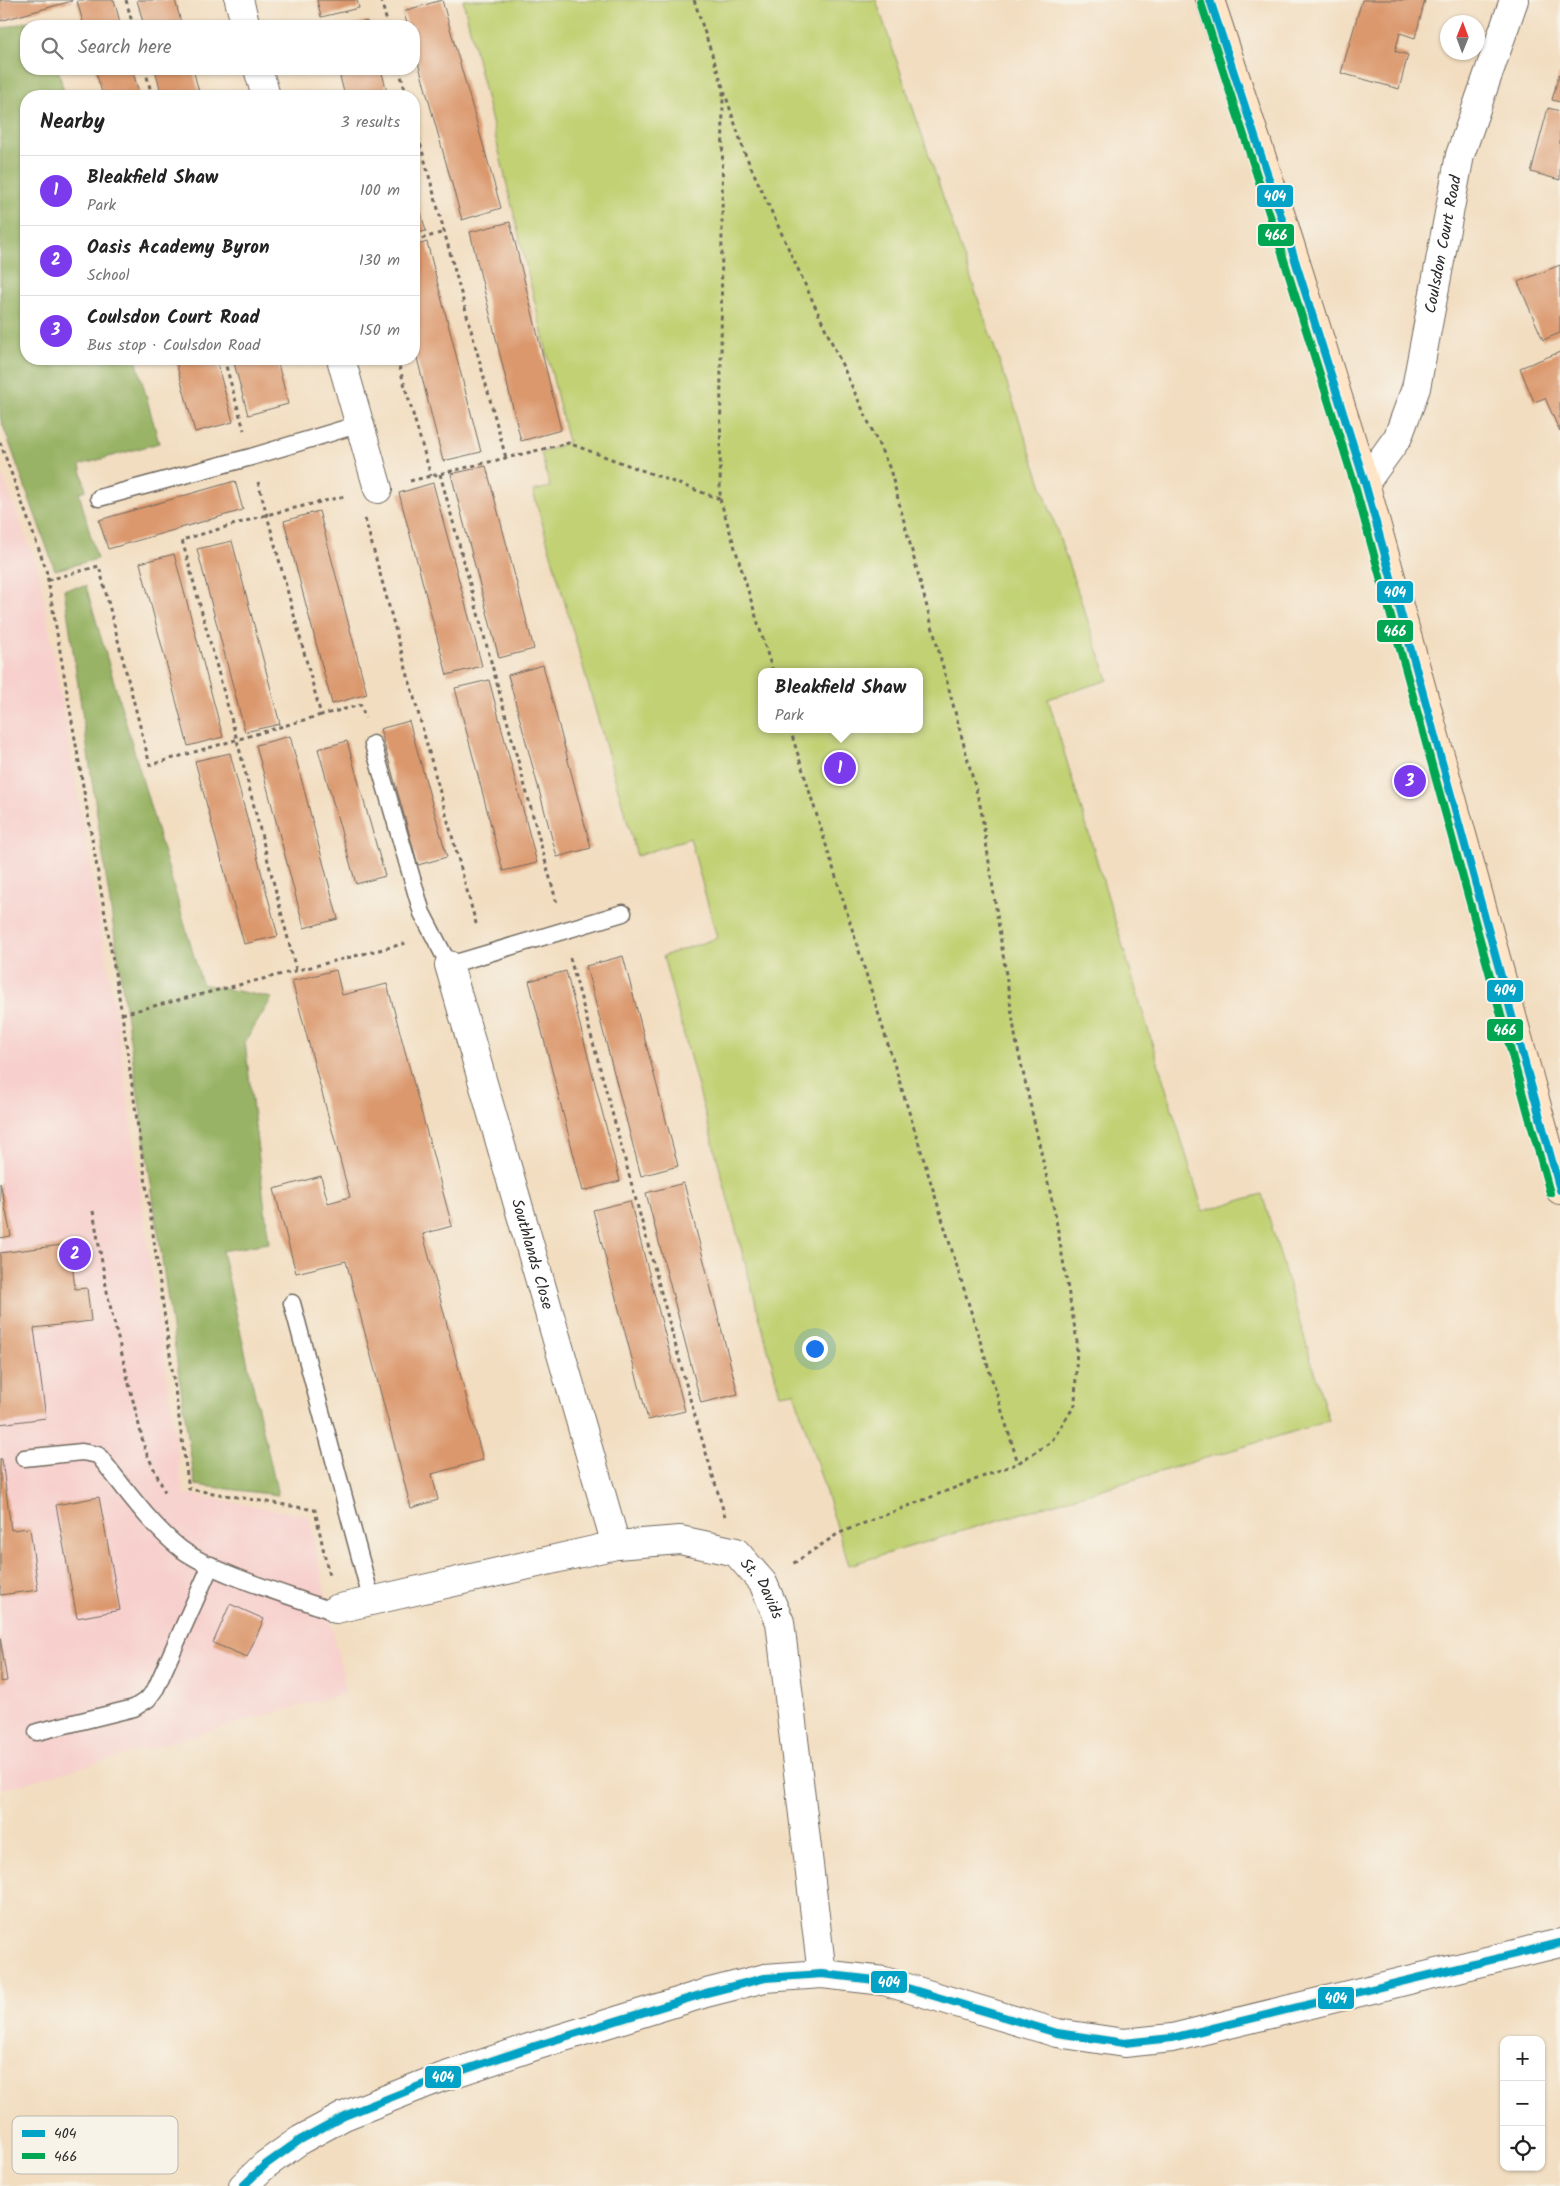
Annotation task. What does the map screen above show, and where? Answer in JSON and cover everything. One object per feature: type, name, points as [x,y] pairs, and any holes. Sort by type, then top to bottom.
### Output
[{"type":"main road","points":[[1210,0],[1281,215],[1365,483],[1560,1190]]},
{"type":"street","points":[[239,0],[244,20]]},
{"type":"street","name":"Coulsdon Court Road","points":[[1365,483],[1398,437],[1416,388],[1460,154],[1514,0]]},
{"type":"street","points":[[260,75],[264,90]]},
{"type":"street","points":[[343,365],[360,424],[368,491]]},
{"type":"street","name":"Southlands Close","points":[[449,965],[616,1545]]},
{"type":"street","name":"St. Davids","points":[[336,1608],[372,1602],[616,1545],[680,1540],[736,1552],[763,1583],[780,1622],[822,1974]]},
{"type":"street","points":[[243,2186],[265,2165],[300,2140],[344,2116],[437,2079],[532,2047],[706,1993],[764,1978],[822,1974],[884,1981],[1057,2033],[1124,2043],[1172,2038],[1560,1943]]},
{"type":"lane","points":[[99,498],[251,457],[360,424]]},
{"type":"lane","points":[[373,744],[422,914],[449,965],[623,913]]},
{"type":"lane","points":[[292,1304],[372,1602]]},
{"type":"lane","points":[[24,1458],[82,1452],[98,1455],[164,1534],[183,1550],[211,1565],[329,1610],[336,1608]]},
{"type":"lane","points":[[37,1732],[134,1708],[148,1699],[156,1688],[211,1565]]},
{"type":"path","points":[[126,0],[131,20]]},
{"type":"path","points":[[381,0],[386,20]]},
{"type":"path","points":[[694,0],[745,154],[890,469],[981,809],[1016,1041],[1055,1214],[1076,1341],[1075,1405],[1051,1442],[1018,1463],[839,1533],[763,1583]]},
{"type":"path","points":[[147,75],[150,90]]},
{"type":"path","points":[[401,75],[405,90]]},
{"type":"path","points":[[723,88],[720,499],[772,668]]},
{"type":"path","points":[[420,143],[506,458]]},
{"type":"path","points":[[420,239],[444,232]]},
{"type":"path","points":[[226,365],[321,715]]},
{"type":"path","points":[[400,365],[430,476]]},
{"type":"path","points":[[0,442],[46,569],[122,1014],[189,1488],[315,1510],[336,1608]]},
{"type":"path","points":[[296,970],[237,740],[182,540],[266,516],[568,443],[720,499]]},
{"type":"path","points":[[440,474],[549,870],[563,931],[692,1406],[736,1552]]},
{"type":"path","points":[[368,491],[484,954]]},
{"type":"path","points":[[47,580],[99,566],[150,765],[361,705],[373,744]]},
{"type":"path","points":[[791,733],[1018,1463]]},
{"type":"path","points":[[122,1014],[434,936]]},
{"type":"path","points":[[93,1211],[108,1296],[145,1450],[165,1492]]},
{"type":"shaded area","points":[[0,469],[39,572],[116,1015],[183,1493],[309,1516],[346,1693],[0,1790]]},
{"type":"green space","points":[[463,0],[876,0],[1108,680],[1048,699],[1203,1211],[1262,1194],[1329,1421],[849,1565],[794,1392],[780,1394],[663,956],[717,938],[690,838],[637,856],[533,491],[550,487],[541,453],[568,442]]},
{"type":"green space","points":[[44,17],[45,20],[33,20]]},
{"type":"green space","points":[[20,24],[20,75],[60,75],[63,90],[20,90],[20,365],[138,365],[159,443],[80,465],[86,490],[79,493],[97,559],[55,570],[0,417],[0,29]]},
{"type":"green space","points":[[86,586],[202,984],[272,998],[245,1042],[269,1243],[222,1251],[278,1495],[195,1485],[64,589]]},
{"type":"building","points":[[0,0],[72,0],[72,1],[0,21]]},
{"type":"building","points":[[114,0],[119,20],[82,20],[77,1]]},
{"type":"building","points":[[137,0],[175,0],[180,20],[142,20]]},
{"type":"building","points":[[317,0],[357,0],[359,8],[321,17]]},
{"type":"building","points":[[442,0],[501,208],[462,220],[420,70],[420,20],[406,20],[403,11]]},
{"type":"building","points":[[1362,0],[1425,0],[1415,38],[1400,33],[1395,51],[1408,55],[1399,89],[1341,73]]},
{"type":"building","points":[[1560,74],[1560,102],[1552,100]]},
{"type":"building","points":[[97,75],[134,75],[138,90],[101,90]]},
{"type":"building","points":[[157,75],[195,75],[198,90],[160,90]]},
{"type":"building","points":[[340,75],[383,75],[386,90],[343,90]]},
{"type":"building","points":[[1548,108],[1560,111],[1560,180],[1531,172]]},
{"type":"building","points":[[420,210],[426,231],[420,232]]},
{"type":"building","points":[[510,222],[561,430],[521,441],[470,232]]},
{"type":"building","points":[[427,242],[481,452],[443,461],[419,365],[420,244]]},
{"type":"building","points":[[1560,265],[1560,333],[1543,340],[1518,282]]},
{"type":"building","points":[[1560,352],[1560,432],[1545,398],[1534,402],[1520,368]]},
{"type":"building","points":[[177,365],[218,365],[233,422],[195,432]]},
{"type":"building","points":[[235,365],[278,365],[288,404],[248,415]]},
{"type":"building","points":[[486,466],[534,649],[499,658],[451,474]]},
{"type":"building","points":[[235,481],[243,510],[108,549],[99,520]]},
{"type":"building","points":[[433,483],[482,666],[447,675],[399,493]]},
{"type":"building","points":[[319,511],[367,694],[332,704],[284,521]]},
{"type":"building","points":[[232,541],[280,724],[245,732],[197,549]]},
{"type":"building","points":[[174,554],[223,737],[188,746],[140,563]]},
{"type":"building","points":[[543,665],[591,848],[557,857],[508,675]]},
{"type":"building","points":[[489,680],[537,863],[503,871],[455,688]]},
{"type":"building","points":[[409,721],[447,857],[418,865],[380,729]]},
{"type":"building","points":[[290,736],[338,919],[304,928],[256,745]]},
{"type":"building","points":[[347,741],[385,876],[356,884],[318,749]]},
{"type":"building","points":[[230,753],[278,936],[244,944],[195,761]]},
{"type":"building","points":[[623,956],[678,1166],[641,1176],[586,966]]},
{"type":"building","points":[[336,970],[342,995],[387,984],[452,1226],[423,1234],[483,1460],[432,1474],[438,1500],[411,1508],[346,1261],[296,1273],[274,1189],[321,1176],[328,1203],[350,1197],[292,981]]},
{"type":"building","points":[[566,971],[620,1181],[583,1191],[529,981]]},
{"type":"building","points":[[0,1182],[11,1236],[0,1238]]},
{"type":"building","points":[[684,1183],[738,1394],[701,1403],[646,1193]]},
{"type":"building","points":[[630,1201],[685,1411],[648,1420],[593,1210]]},
{"type":"building","points":[[70,1244],[75,1289],[87,1288],[91,1321],[34,1328],[46,1418],[0,1424],[0,1253]]},
{"type":"building","points":[[0,1459],[2,1459],[11,1530],[30,1528],[38,1590],[0,1595]]},
{"type":"building","points":[[99,1497],[120,1610],[77,1618],[56,1505]]},
{"type":"building","points":[[230,1604],[264,1619],[247,1657],[213,1643]]},
{"type":"building","points":[[0,1637],[7,1681],[0,1682]]},
{"type":"transit line","name":"404","points":[[1210,0],[1284,225],[1365,483],[1560,1190]]},
{"type":"transit line","name":"466","points":[[1201,3],[1355,486],[1550,1193]]},
{"type":"transit line","name":"404","points":[[243,2186],[265,2165],[300,2140],[344,2116],[437,2079],[532,2047],[706,1993],[765,1978],[822,1974],[884,1981],[1057,2033],[1124,2043],[1172,2038],[1560,1943]]},
{"type":"place","name":"Bleakfield Shaw","points":[[840,768]]},
{"type":"place","name":"Coulsdon Court Road","points":[[1410,781]]},
{"type":"place","name":"Oasis Academy Byron","points":[[75,1254]]}]
